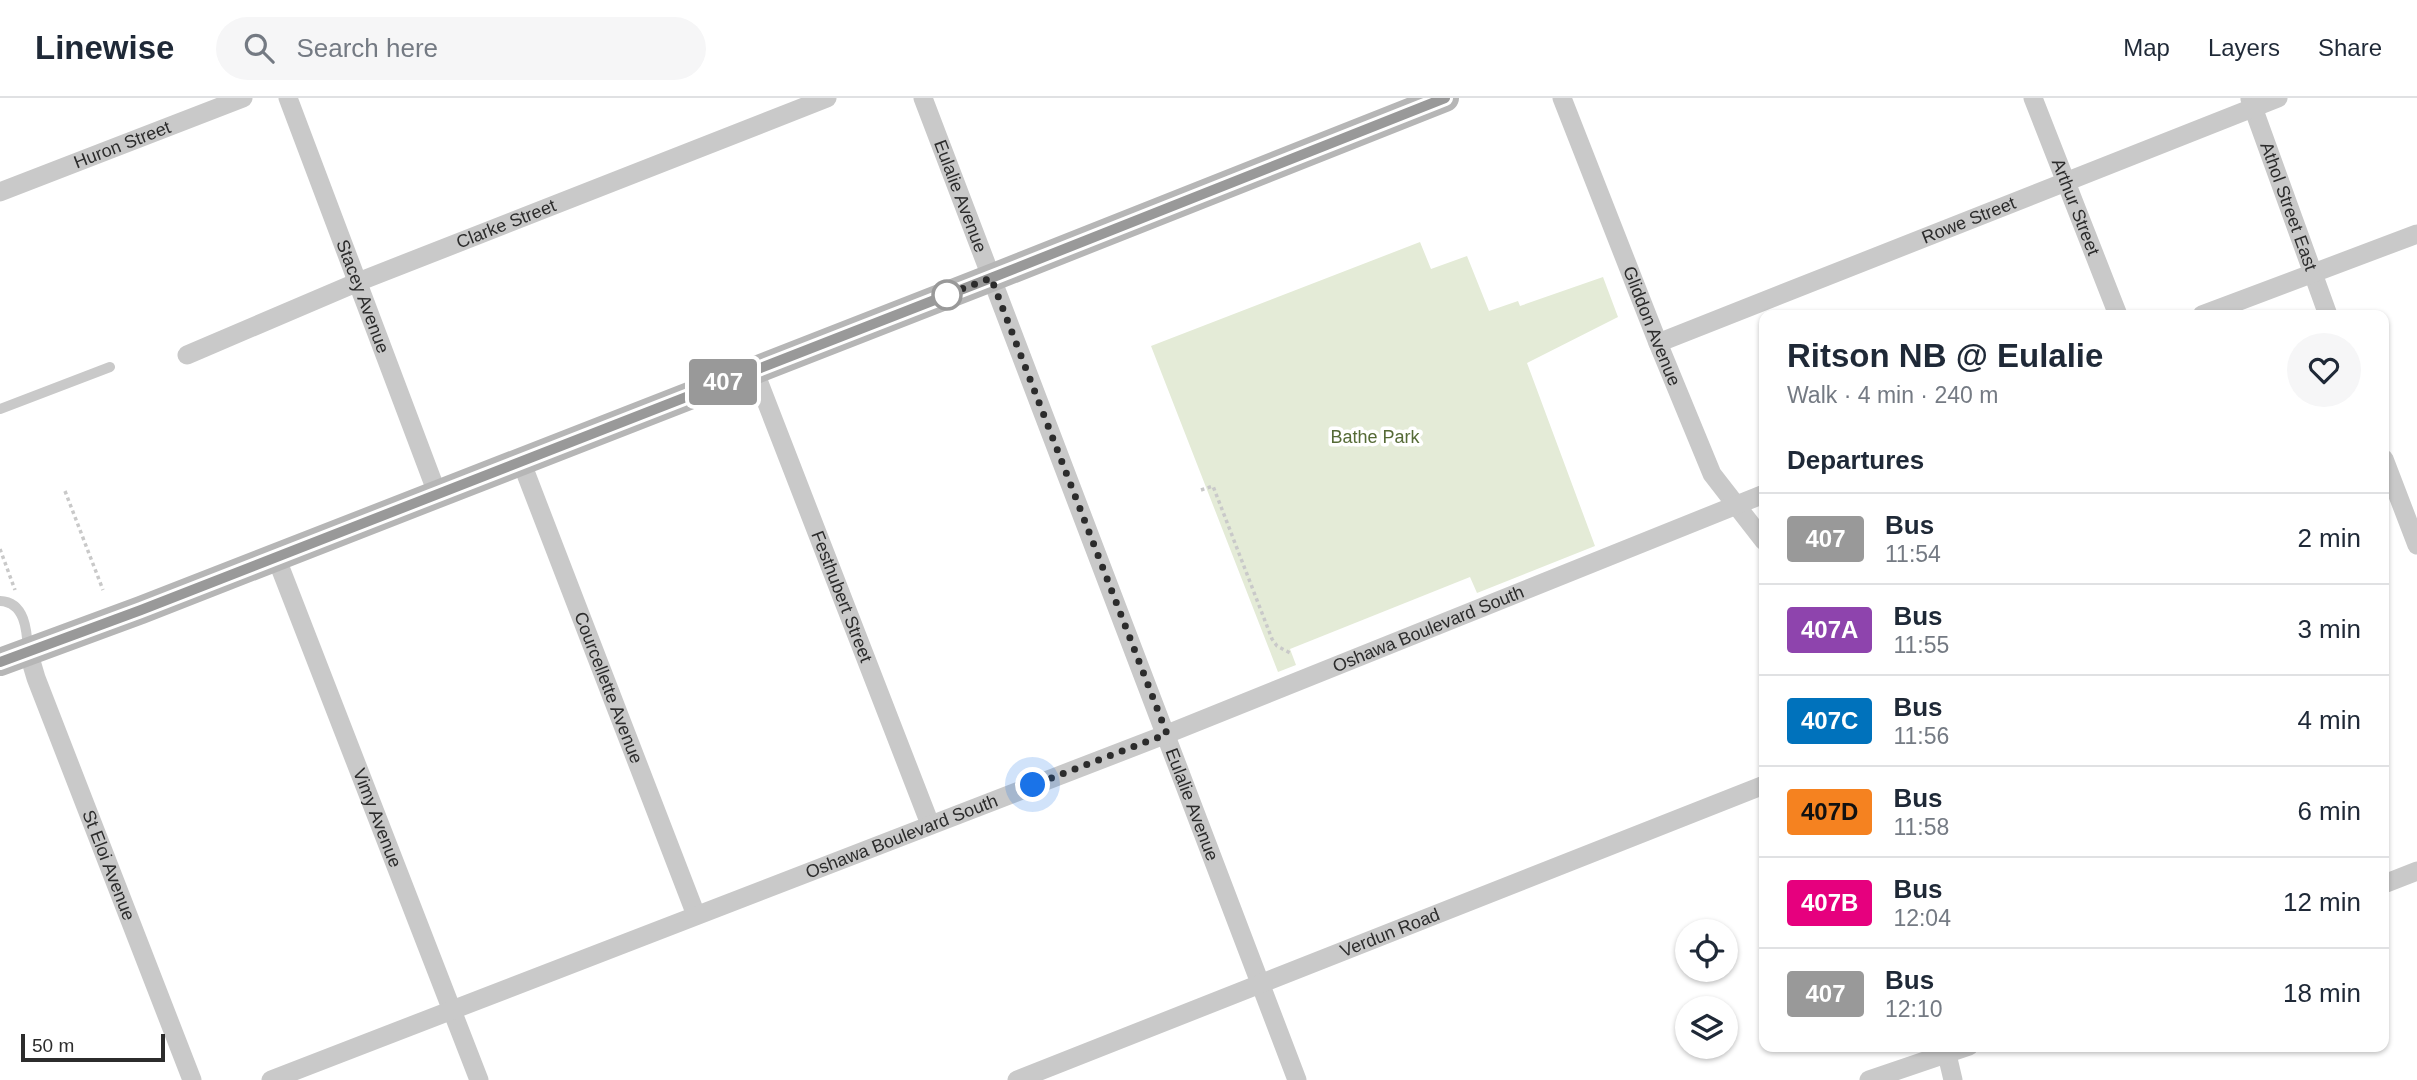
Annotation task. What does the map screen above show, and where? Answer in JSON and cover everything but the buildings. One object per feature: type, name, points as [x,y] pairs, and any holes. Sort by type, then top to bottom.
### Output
[{"type":"main road","points":[[0,662],[991,278],[1445,98]]},
{"type":"street","name":"Huron Street","points":[[0,192],[243,98]]},
{"type":"street","name":"Stacey Avenue","points":[[288,98],[437,493]]},
{"type":"street","name":"Clarke Street","points":[[187,355],[358,282],[827,98]]},
{"type":"street","name":"Eulalie Avenue","points":[[923,98],[1297,1080]]},
{"type":"street","name":"Gliddon Avenue","points":[[1562,98],[1712,474],[1759,535]]},
{"type":"street","name":"Arthur Street","points":[[2033,98],[2116,310]]},
{"type":"street","name":"Rowe Street","points":[[1658,343],[2066,182],[2252,103],[2278,98]]},
{"type":"street","name":"Athol Street East","points":[[2252,103],[2326,310]]},
{"type":"street","points":[[2215,310],[2417,234]]},
{"type":"street","name":"Festhubert Street","points":[[754,370],[930,824]]},
{"type":"street","name":"Courcellette Avenue","points":[[521,461],[696,915]]},
{"type":"street","points":[[2389,471],[2417,545]]},
{"type":"street","name":"Oshawa Boulevard South","points":[[271,1080],[1167,734],[1759,496]]},
{"type":"street","name":"Vimy Avenue","points":[[276,557],[479,1080]]},
{"type":"street","name":"St Eloi Avenue","points":[[28,651],[36,678],[192,1080]]},
{"type":"street","name":"Verdun Road","points":[[1017,1080],[1759,787]]},
{"type":"street","points":[[2389,882],[2417,871]]},
{"type":"street","points":[[1869,1080],[1941,1052]]},
{"type":"street","points":[[1946,1052],[1953,1080]]},
{"type":"lane","points":[[0,409],[110,367]]},
{"type":"lane","points":[[0,601],[10,602],[19,608],[27,629],[28,651]]},
{"type":"path","points":[[1201,490],[1213,486],[1272,639],[1277,646],[1292,654]]},
{"type":"path","points":[[65,491],[103,590]]},
{"type":"path","points":[[0,549],[18,597],[19,608]]},
{"type":"green space","name":"Bathe Park","points":[[1420,242],[1431,269],[1467,256],[1489,311],[1518,301],[1520,306],[1603,277],[1618,317],[1527,363],[1595,546],[1477,593],[1470,577],[1290,649],[1296,665],[1278,672],[1151,346]]},
{"type":"bus line","name":"407","points":[[0,662],[141,610],[1445,98]]},
{"type":"route","points":[[947,295],[943,296],[991,278],[1167,734],[1033,785]]}]
